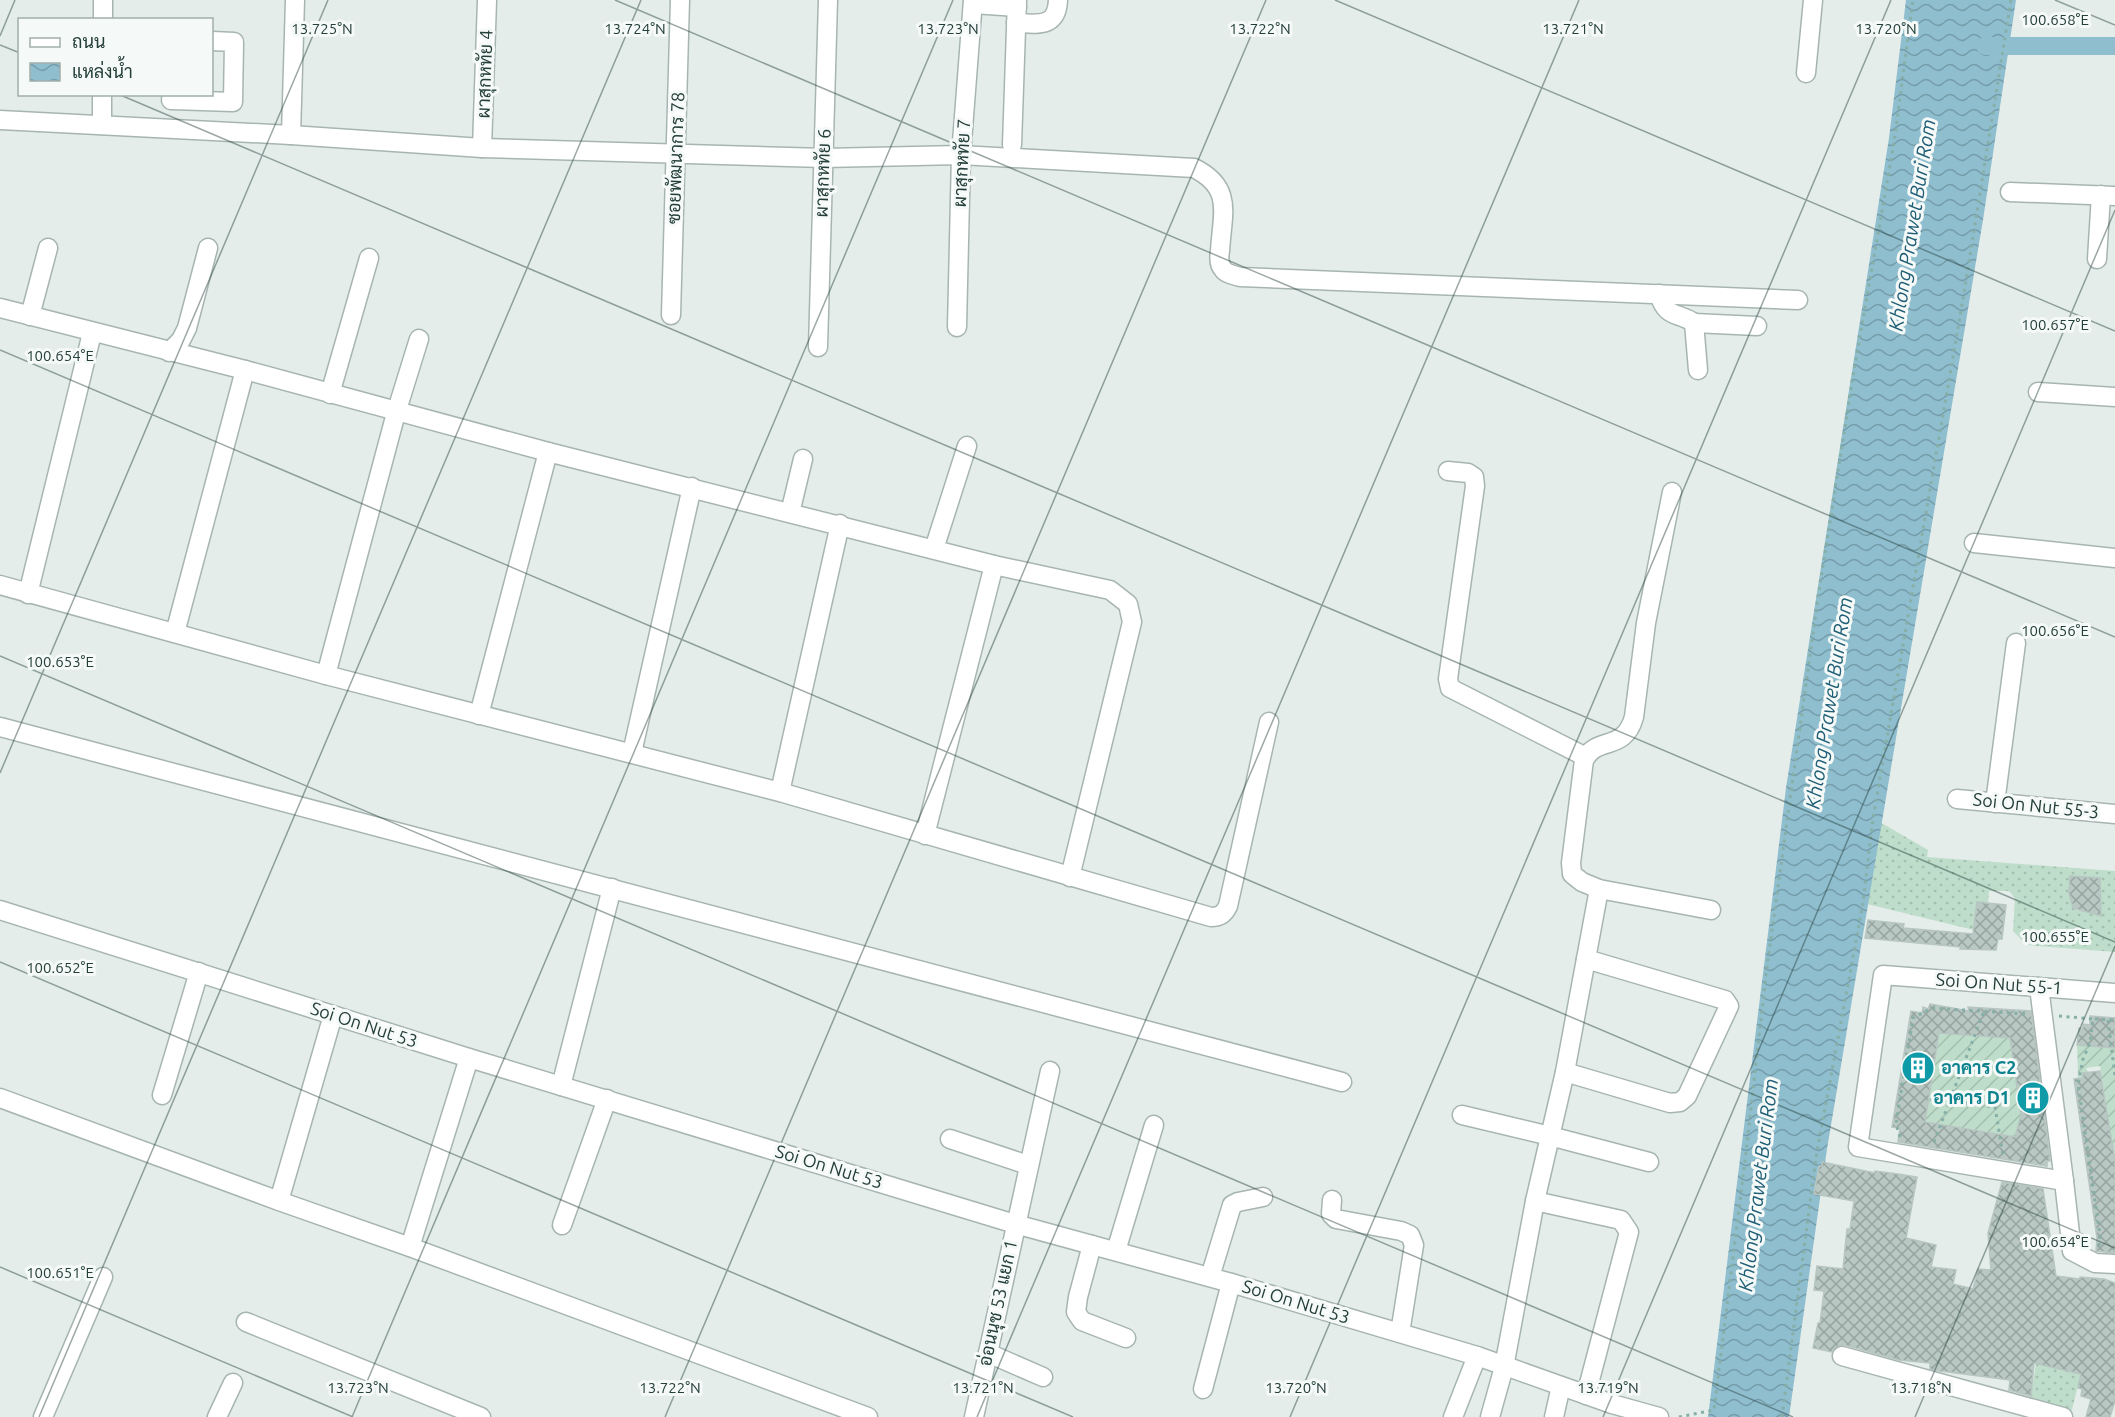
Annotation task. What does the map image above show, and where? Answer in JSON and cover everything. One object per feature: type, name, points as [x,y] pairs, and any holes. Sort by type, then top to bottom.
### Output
[{"type":"street","points":[[103,18],[104,0]]},
{"type":"street","points":[[291,135],[295,0]]},
{"type":"street","name":"ผาสุกหทัย 4","points":[[483,148],[487,0]]},
{"type":"street","name":"ซอยพัฒนาการ 78","points":[[671,315],[680,0]]},
{"type":"street","name":"ผาสุกหทัย 6","points":[[818,346],[828,0]]},
{"type":"street","points":[[973,2],[1016,10],[1041,24],[1052,19],[1058,0]]},
{"type":"street","points":[[1806,73],[1813,0]]},
{"type":"street","name":"ผาสุกหทัย 7","points":[[957,327],[961,155],[973,2]]},
{"type":"street","points":[[1012,145],[1016,10]]},
{"type":"street","points":[[172,96],[171,100],[232,102],[234,42],[213,41]]},
{"type":"street","points":[[102,96],[102,125]]},
{"type":"street","points":[[201,101],[201,130]]},
{"type":"street","points":[[0,120],[291,135],[483,148],[824,158],[961,155],[1194,168],[1209,176],[1217,184],[1223,202],[1219,258],[1222,269],[1240,277],[1798,300]]},
{"type":"street","points":[[2010,192],[2108,196],[2097,259]]},
{"type":"street","points":[[30,316],[48,248]]},
{"type":"street","points":[[169,352],[181,340],[187,328],[208,248]]},
{"type":"street","points":[[330,394],[369,258]]},
{"type":"street","points":[[1659,294],[1661,303],[1671,314],[1690,320],[1694,324],[1698,370]]},
{"type":"street","points":[[0,308],[245,370],[548,452],[840,524],[994,565],[1110,590],[1128,604],[1132,622],[1070,877]]},
{"type":"street","points":[[1694,324],[1757,326]]},
{"type":"street","points":[[28,594],[92,333]]},
{"type":"street","points":[[326,675],[396,412],[419,339]]},
{"type":"street","points":[[175,633],[245,370]]},
{"type":"street","points":[[2038,392],[2115,397]]},
{"type":"street","points":[[934,549],[967,446]]},
{"type":"street","points":[[479,715],[548,452]]},
{"type":"street","points":[[790,513],[803,459]]},
{"type":"street","points":[[1448,471],[1468,473],[1474,477],[1475,486],[1448,679],[1450,688],[1586,757]]},
{"type":"street","points":[[632,753],[693,487]]},
{"type":"street","points":[[1672,492],[1646,623],[1631,728],[1619,740],[1590,751],[1586,757],[1571,862],[1572,874],[1582,882],[1599,889],[1711,910]]},
{"type":"street","points":[[780,792],[840,524]]},
{"type":"street","points":[[1974,543],[2115,558]]},
{"type":"street","points":[[924,835],[994,565]]},
{"type":"street","points":[[0,585],[326,675],[780,792],[1211,917],[1218,917],[1228,906],[1269,722]]},
{"type":"street","points":[[1995,803],[2016,643]]},
{"type":"street","points":[[0,727],[1342,1082]]},
{"type":"street","name":"Soi On Nut 55-3","points":[[1957,799],[2115,814]]},
{"type":"street","points":[[561,1086],[612,888]]},
{"type":"street","points":[[1490,1417],[1504,1367],[1535,1201],[1565,1072],[1599,889]]},
{"type":"street","name":"Soi On Nut 53","points":[[0,910],[469,1058],[1015,1224],[1210,1277],[1477,1356],[1586,1395],[1610,1411],[1659,1417]]},
{"type":"street","points":[[1565,1072],[1670,1103],[1680,1102],[1687,1096],[1729,1006],[1725,1000],[1586,959]]},
{"type":"street","points":[[162,1095],[199,972]]},
{"type":"street","name":"Soi On Nut 55-1","points":[[2064,1181],[1858,1147],[1882,975],[2115,993]]},
{"type":"street","points":[[2039,987],[2072,1251],[2095,1263],[2115,1264]]},
{"type":"street","points":[[279,1201],[333,1015]]},
{"type":"street","points":[[410,1247],[469,1058]]},
{"type":"street","name":"อ่อนนุช 53 แยก 1","points":[[974,1417],[1050,1071]]},
{"type":"street","points":[[0,1098],[868,1417]]},
{"type":"street","points":[[562,1225],[607,1099]]},
{"type":"street","points":[[1462,1115],[1649,1162]]},
{"type":"street","points":[[1116,1251],[1154,1125]]},
{"type":"street","points":[[950,1139],[1028,1165]]},
{"type":"street","points":[[1210,1277],[1232,1205],[1263,1197]]},
{"type":"street","points":[[1332,1200],[1331,1214],[1336,1219],[1401,1231],[1410,1235],[1414,1245],[1400,1333]]},
{"type":"street","points":[[1535,1201],[1621,1220],[1629,1232],[1586,1395]]},
{"type":"street","points":[[1092,1245],[1076,1312],[1082,1321],[1126,1338]]},
{"type":"street","points":[[43,1417],[104,1277]]},
{"type":"street","points":[[1203,1389],[1231,1283]]},
{"type":"street","points":[[246,1322],[481,1417]]},
{"type":"street","points":[[988,1353],[1043,1377]]},
{"type":"street","points":[[1453,1417],[1477,1356]]},
{"type":"street","points":[[1842,1356],[2063,1417]]},
{"type":"street","points":[[217,1417],[233,1383]]},
{"type":"street","points":[[1554,1417],[1561,1386]]},
{"type":"path","points":[[1713,1417],[1766,974],[1818,597],[1853,376],[1894,143],[1913,0]]},
{"type":"path","points":[[1782,1417],[1816,1157],[1863,903],[1873,818],[1961,311],[2011,0]]},
{"type":"path","points":[[1902,1142],[1896,1124],[1912,1018],[1932,1008],[2115,1020]]},
{"type":"path","points":[[1932,1147],[1984,1011]]},
{"type":"path","points":[[2093,1019],[2090,1043],[2083,1059],[2078,1084],[2100,1235],[2099,1250]]},
{"type":"path","points":[[2108,1020],[2115,1076]]},
{"type":"path","points":[[1950,1101],[1995,1107],[2004,1160]]},
{"type":"path","points":[[1679,1417],[1714,1410]]},
{"type":"green space","points":[[1873,818],[1928,850],[1927,857],[2115,871],[2115,952],[2027,945],[2013,931],[2015,898],[2009,891],[1989,891],[1988,903],[1977,902],[1974,930],[1863,903]]},
{"type":"green space","points":[[1944,1006],[1969,1011],[1969,1016],[1961,1021],[1959,1034],[2010,1038],[2027,1157],[2001,1134],[1925,1122]]},
{"type":"green space","points":[[2077,1045],[2115,1048],[2115,1161],[2100,1066],[2086,1068],[2088,1072],[2078,1078]]},
{"type":"green space","points":[[2038,1352],[2045,1365],[2081,1374],[2070,1417],[2029,1407]]},
{"type":"water","name":"Khlong Prawet Buri Rom","points":[[1906,0],[2016,0],[1983,220],[1827,1149],[1789,1417],[1708,1417],[1786,788],[1889,138]]},
{"type":"building","points":[[2070,876],[2100,878],[2101,916],[2073,908],[2069,893]]},
{"type":"building","points":[[1977,902],[2006,905],[2002,939],[1998,939],[1996,950],[1960,949],[1961,947],[1865,938],[1868,920],[1904,924],[1903,928],[1973,934]]},
{"type":"building","points":[[1930,1004],[1969,1011],[1968,1007],[2031,1011],[2050,1161],[2047,1161],[2047,1166],[1898,1142],[1900,1128],[1892,1127],[1911,1011],[1922,1013],[1923,1007],[1928,1009]],"holes":[[[1939,1033],[2010,1038],[2021,1115],[2015,1137],[1925,1122]]]},
{"type":"building","points":[[2090,1016],[2115,1018],[2115,1048],[2077,1045],[2079,1028],[2083,1028],[2083,1024],[2090,1025]]},
{"type":"building","points":[[2100,1071],[2115,1161],[2115,1253],[2096,1251],[2097,1238],[2074,1079],[2083,1078],[2083,1073]]},
{"type":"building","points":[[1822,1162],[1875,1173],[1875,1171],[1917,1177],[1906,1238],[1936,1245],[1931,1267],[1956,1270],[1953,1284],[1973,1289],[1978,1269],[1991,1270],[1988,1233],[2002,1182],[2043,1189],[2056,1276],[2104,1279],[2115,1283],[2115,1401],[2110,1417],[2086,1417],[2091,1399],[2081,1396],[2082,1389],[2078,1388],[2081,1374],[2034,1363],[2031,1396],[2009,1390],[2010,1380],[1930,1369],[1930,1363],[1899,1360],[1845,1345],[1839,1345],[1832,1352],[1813,1348],[1818,1323],[1820,1323],[1824,1291],[1814,1290],[1817,1266],[1843,1269],[1847,1229],[1850,1229],[1854,1201],[1814,1194],[1819,1166],[1822,1166]]},
{"type":"waterway","points":[[1985,46],[2115,46]]},
{"type":"place","name":"อาคาร C2","points":[[1918,1068]]},
{"type":"place","name":"อาคาร D1","points":[[2033,1098]]}]
